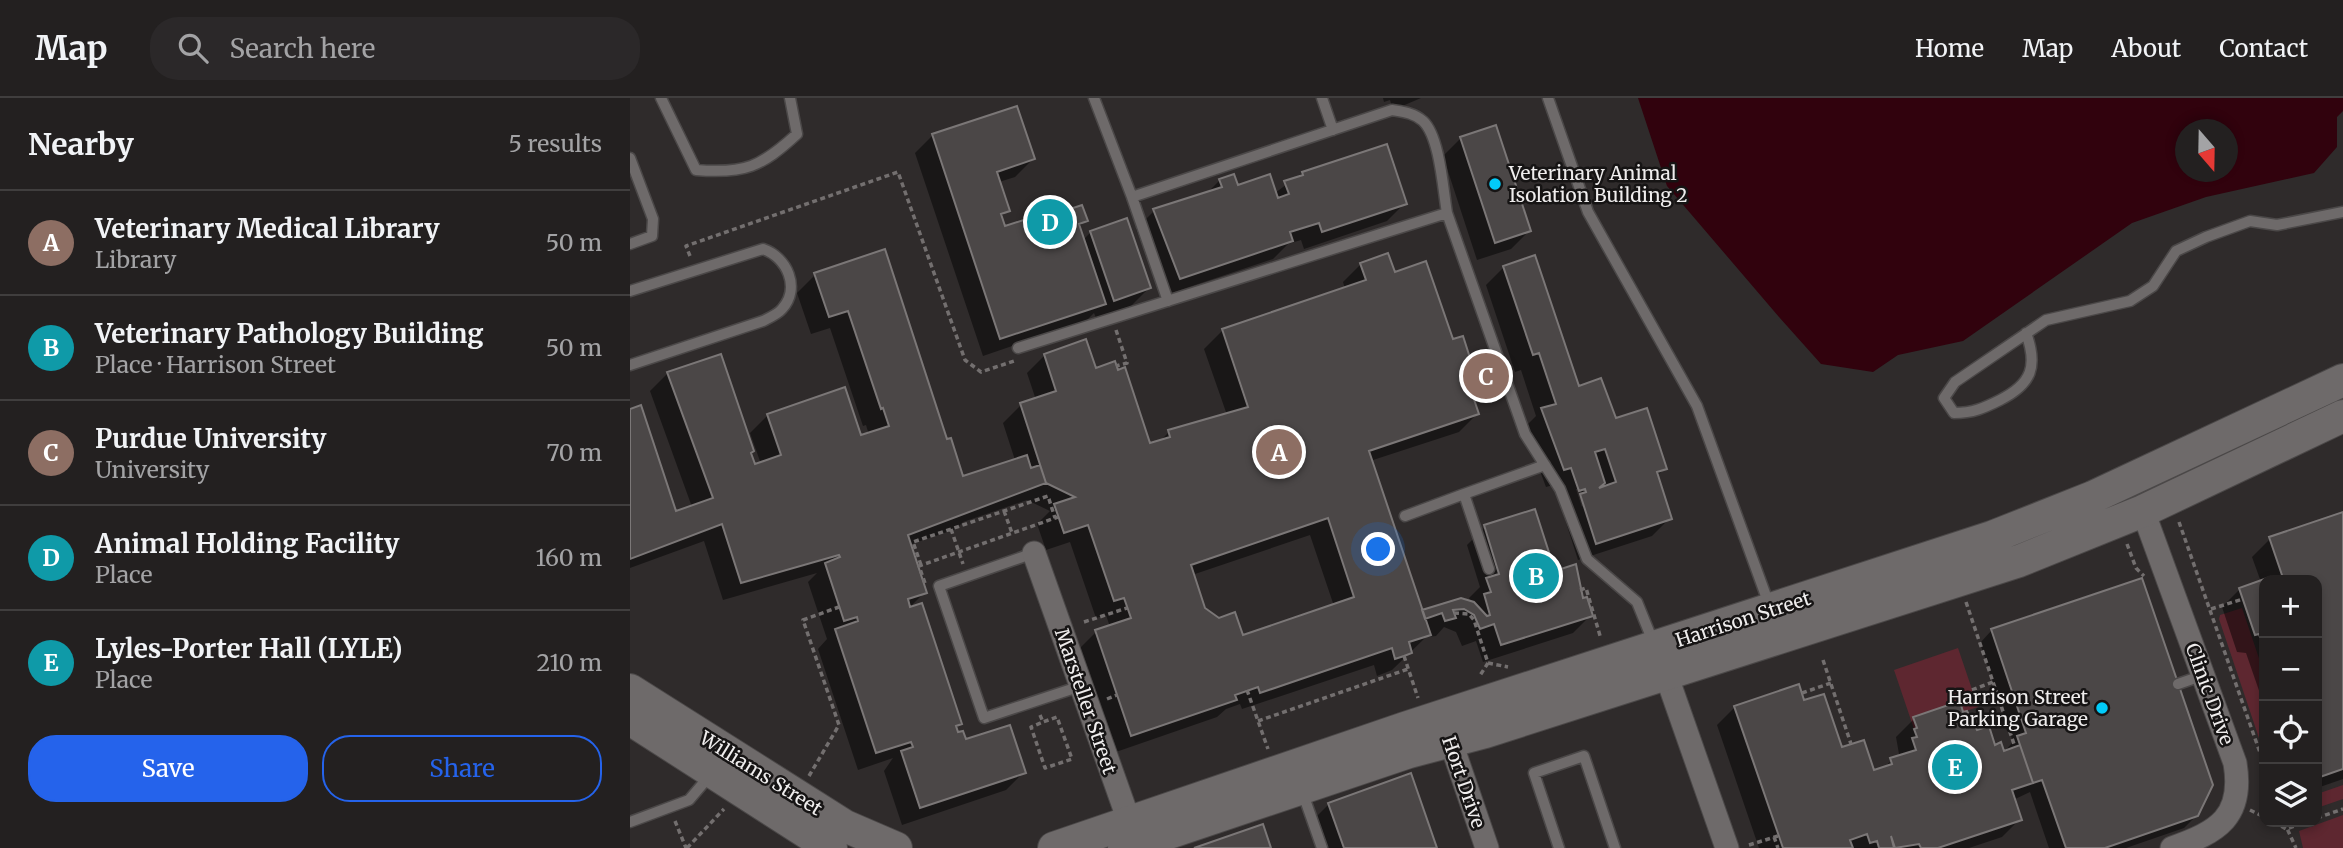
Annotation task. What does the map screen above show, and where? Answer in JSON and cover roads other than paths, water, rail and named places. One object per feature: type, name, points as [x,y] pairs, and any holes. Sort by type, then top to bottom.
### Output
[{"type":"main road","name":"Harrison Street","points":[[1661,660],[1771,610],[2047,516],[2343,380]]},
{"type":"main road","points":[[2143,511],[2140,499],[2146,491],[2220,456],[2295,400]]},
{"type":"main road","name":"Harrison Street","points":[[1132,840],[1438,721],[2019,561],[2143,511],[2343,416]]},
{"type":"main road","name":"Williams Street","points":[[630,690],[845,826],[895,848]]},
{"type":"main road","name":"Williams Street","points":[[630,719],[829,848]]},
{"type":"main road","name":"Harrison Street","points":[[1132,840],[1301,788],[1438,721]]},
{"type":"main road","points":[[1054,848],[1132,840]]},
{"type":"street","name":"Clinic Drive","points":[[2143,511],[2235,763],[2238,787],[2235,803],[2215,830],[2172,848]]},
{"type":"street","name":"Marsteller Street","points":[[1034,553],[1132,840]]},
{"type":"street","points":[[1661,660],[1738,847]]},
{"type":"street","name":"Hort Drive","points":[[1438,721],[1487,848]]},
{"type":"lane","points":[[662,98],[696,170],[730,173],[769,159],[797,134],[790,98]]},
{"type":"lane","points":[[1094,98],[1168,301]]},
{"type":"lane","points":[[1322,98],[1333,130]]},
{"type":"lane","points":[[1548,98],[1588,212],[1697,406],[1771,610]]},
{"type":"lane","points":[[1132,197],[1392,110],[1412,113],[1426,123],[1436,145],[1447,213],[1525,434],[1560,489],[1587,559],[1637,602],[1661,660]]},
{"type":"lane","points":[[630,158],[653,219],[652,236],[630,244]]},
{"type":"lane","points":[[2026,333],[2033,351],[2032,364],[2027,380],[2018,391],[1975,413],[1954,413],[1944,398],[1955,382],[2026,333],[2046,320],[2130,302],[2153,286],[2176,251],[2233,225],[2250,221],[2277,225],[2343,212]]},
{"type":"lane","points":[[1018,348],[1447,213]]},
{"type":"lane","points":[[630,291],[763,249],[775,253],[785,264],[791,283],[791,295],[782,310],[763,321],[630,365]]},
{"type":"lane","points":[[1405,516],[1545,465]]},
{"type":"lane","points":[[1464,494],[1489,569]]},
{"type":"lane","points":[[1034,553],[939,586],[984,718],[1081,686]]},
{"type":"lane","points":[[2178,684],[2204,675]]},
{"type":"lane","points":[[1559,848],[1534,773],[1584,756],[1615,848]]},
{"type":"lane","points":[[630,822],[670,808],[696,795],[713,772]]},
{"type":"lane","points":[[1301,788],[1322,848]]},
{"type":"place","name":"Veterinary Animal Isolation Building 2","points":[[1495,184]]},
{"type":"place","name":"Animal Holding Facility","points":[[1050,222]]},
{"type":"place","name":"Purdue University","points":[[1486,376]]},
{"type":"place","name":"Veterinary Medical Library","points":[[1279,452]]},
{"type":"place","name":"Veterinary Pathology Building","points":[[1536,576]]},
{"type":"place","name":"Harrison Street Parking Garage","points":[[2102,708]]},
{"type":"place","name":"Lyles-Porter Hall (LYLE)","points":[[1955,767]]}]
